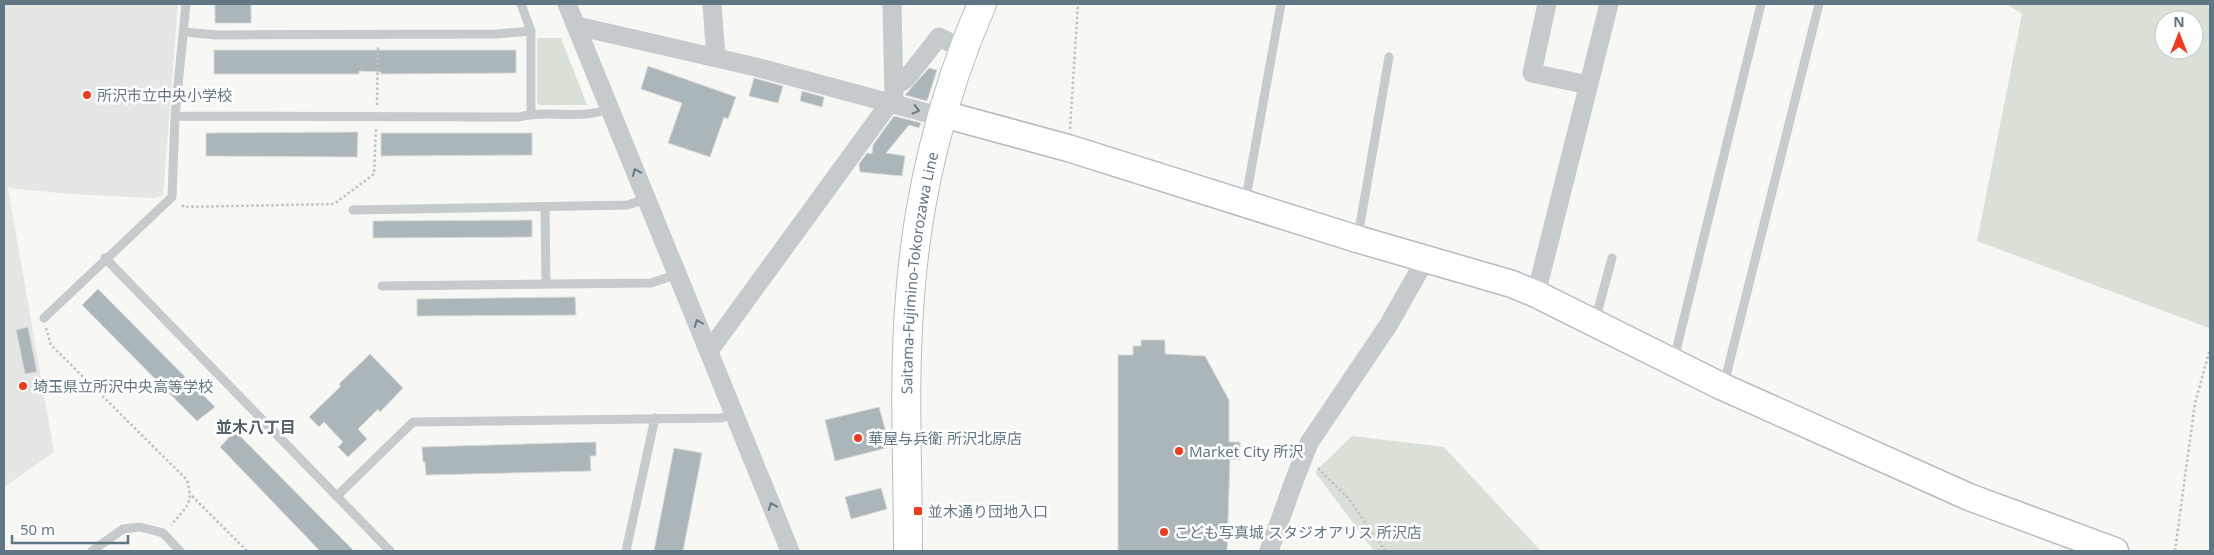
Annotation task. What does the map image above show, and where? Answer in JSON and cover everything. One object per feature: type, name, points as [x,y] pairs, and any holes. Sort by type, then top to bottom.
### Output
[{"type":"main road","name":"Saitama-Fujimino-Tokorozawa Line","points":[[908,551],[908,336],[910,296],[923,201],[943,114],[963,49],[982,4]]},
{"type":"street","points":[[567,4],[790,551]]},
{"type":"street","points":[[712,4],[716,58]]},
{"type":"street","points":[[892,4],[892,94]]},
{"type":"street","points":[[1548,4],[1532,73],[1588,85]]},
{"type":"street","points":[[1536,294],[1609,4]]},
{"type":"street","points":[[576,26],[793,76],[892,94],[931,114],[943,114],[1068,148],[1357,239],[1490,277],[1536,294],[1723,386],[1969,497],[2115,551]]},
{"type":"street","points":[[709,351],[892,94],[939,37],[963,49]]},
{"type":"street","points":[[1269,551],[1304,455],[1327,415],[1354,379],[1389,324],[1419,271],[1423,259]]},
{"type":"lane","points":[[44,318],[105,258],[172,197],[175,116],[186,4]]},
{"type":"lane","points":[[521,4],[531,31],[531,114]]},
{"type":"lane","points":[[1245,204],[1252,175],[1281,4]]},
{"type":"lane","points":[[1673,362],[1761,4]]},
{"type":"lane","points":[[1723,386],[1819,4]]},
{"type":"lane","points":[[184,32],[216,35],[496,34],[531,31]]},
{"type":"lane","points":[[1357,239],[1389,56]]},
{"type":"lane","points":[[175,116],[519,117],[531,114],[597,114],[610,108]]},
{"type":"lane","points":[[353,210],[627,205],[647,199]]},
{"type":"lane","points":[[545,207],[546,284]]},
{"type":"lane","points":[[105,258],[390,551]]},
{"type":"lane","points":[[1594,324],[1612,258]]},
{"type":"lane","points":[[382,286],[651,283],[678,274]]},
{"type":"lane","points":[[337,496],[413,422],[721,418],[734,414]]},
{"type":"lane","points":[[626,551],[656,418]]},
{"type":"lane","points":[[92,551],[123,529],[140,527],[163,533],[180,551]]},
{"type":"path","points":[[1068,148],[1078,4]]},
{"type":"path","points":[[172,197],[184,207],[334,204],[374,174],[378,34]]},
{"type":"path","points":[[44,318],[51,345],[187,480],[191,495],[247,551]]},
{"type":"path","points":[[2175,551],[2196,403],[2210,349]]},
{"type":"path","points":[[1304,455],[1342,491],[1385,551]]},
{"type":"path","points":[[163,533],[186,507],[191,495]]},
{"type":"shaded area","name":"所沢市立中央小学校","points":[[4,4],[178,4],[163,196],[153,198],[70,194],[8,188],[54,452],[4,487]]},
{"type":"shaded area","points":[[2007,4],[2210,4],[2209,328],[1977,241],[2022,14]]},
{"type":"shaded area","points":[[537,38],[561,38],[587,105],[539,105],[537,102]]},
{"type":"shaded area","points":[[1352,436],[1444,447],[1541,551],[1374,551],[1315,472]]},
{"type":"building","points":[[215,4],[251,4],[251,23],[215,23]]},
{"type":"building","points":[[214,50],[516,50],[516,73],[381,74],[381,72],[359,71],[359,74],[214,74]]},
{"type":"building","points":[[648,66],[736,97],[728,119],[724,117],[710,157],[668,143],[682,103],[641,89]]},
{"type":"building","points":[[929,68],[937,70],[927,101],[905,95]]},
{"type":"building","points":[[754,78],[783,86],[778,103],[749,96]]},
{"type":"building","points":[[802,91],[824,97],[822,107],[800,101]]},
{"type":"building","points":[[894,116],[921,123],[919,128],[909,125],[886,153],[905,156],[902,176],[860,172],[859,164],[867,153],[872,154],[873,145]]},
{"type":"building","points":[[358,132],[357,157],[206,156],[206,133]]},
{"type":"building","points":[[381,133],[532,133],[532,155],[381,156]]},
{"type":"building","points":[[532,220],[532,237],[373,238],[373,221]]},
{"type":"building","points":[[98,289],[215,407],[197,421],[82,305]]},
{"type":"building","points":[[575,297],[576,315],[417,316],[417,299]]},
{"type":"building","points":[[28,327],[37,372],[25,374],[16,330]]},
{"type":"building","name":"Market City 所沢","points":[[1141,340],[1165,340],[1165,354],[1205,356],[1229,400],[1229,442],[1240,442],[1240,460],[1230,459],[1227,551],[1118,551],[1118,355],[1133,355],[1133,346],[1141,346]]},
{"type":"building","points":[[370,354],[403,388],[380,412],[378,409],[358,429],[367,439],[348,457],[338,447],[343,442],[324,422],[319,427],[309,417]]},
{"type":"building","name":"華屋与兵衛 所沢北原店","points":[[879,407],[890,447],[835,461],[825,420]]},
{"type":"building","points":[[235,431],[354,551],[320,551],[220,447]]},
{"type":"building","points":[[596,442],[596,456],[590,456],[591,471],[426,475],[425,462],[423,462],[422,447]]},
{"type":"building","points":[[674,448],[702,453],[683,551],[654,551]]},
{"type":"building","points":[[881,488],[887,509],[851,519],[845,497]]},
{"type":"place","name":"所沢市立中央小学校","points":[[87,95]]},
{"type":"place","name":"埼玉県立所沢中央高等学校","points":[[23,386]]},
{"type":"place","name":"華屋与兵衛 所沢北原店","points":[[858,438]]},
{"type":"place","name":"Market City 所沢","points":[[1179,451]]},
{"type":"place","name":"並木通り団地入口","points":[[918,511]]},
{"type":"place","name":"こども写真城 スタジオアリス 所沢店","points":[[1164,532]]},
{"type":"district","name":"並木八丁目","points":[[256,427]]}]
